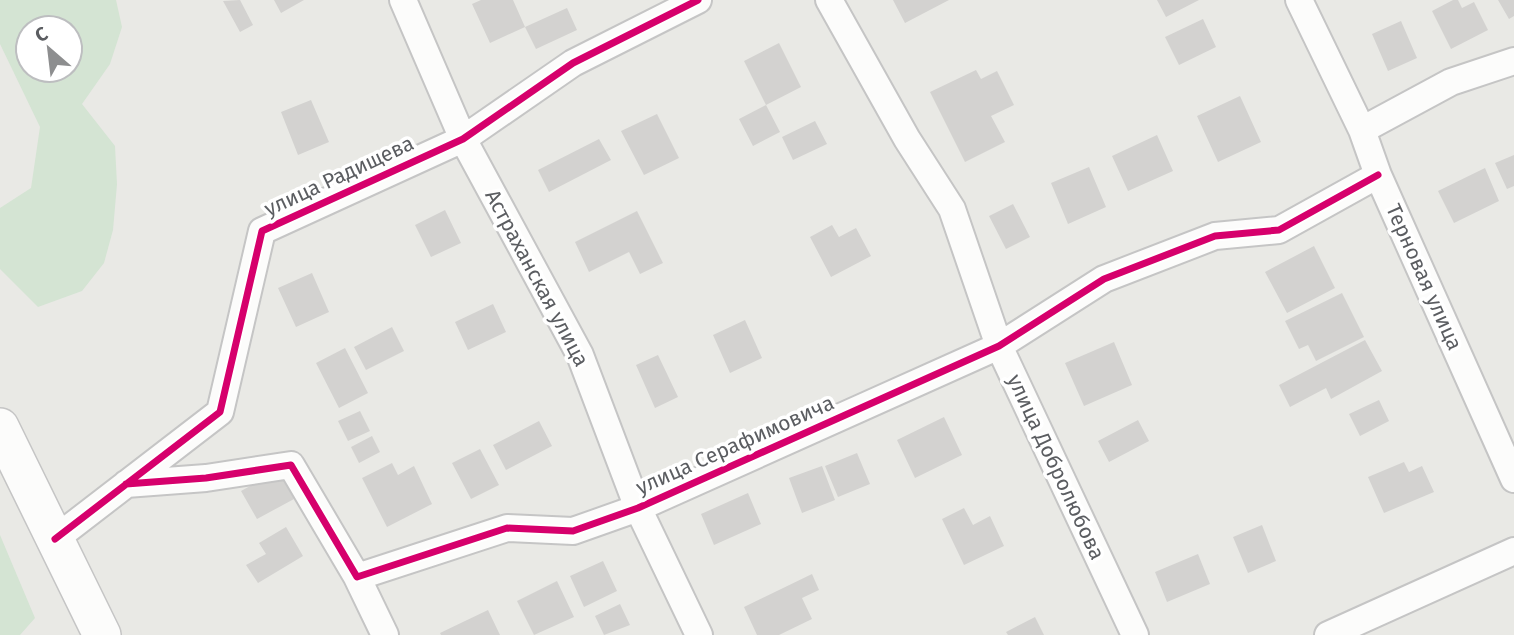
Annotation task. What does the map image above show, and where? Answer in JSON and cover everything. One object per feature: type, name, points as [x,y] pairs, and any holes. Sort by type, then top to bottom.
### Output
[{"type":"main road","points":[[0,427],[102,635]]},
{"type":"street","name":"Астраханская улица","points":[[403,0],[463,139],[580,355],[638,508],[699,635]]},
{"type":"street","name":"улица Радищева","points":[[55,539],[220,412],[262,231],[463,139],[573,63],[698,0]]},
{"type":"street","name":"улица Добролюбова","points":[[829,0],[907,139],[952,209],[999,346],[1135,635]]},
{"type":"street","name":"Терновая улица","points":[[1299,0],[1362,130],[1378,175],[1514,478]]},
{"type":"street","points":[[1362,130],[1451,82],[1514,61]]},
{"type":"street","name":"улица Серафимовича","points":[[357,577],[507,528],[573,531],[638,508],[999,346],[1104,279],[1214,236],[1279,230],[1378,175]]},
{"type":"street","points":[[126,484],[206,478],[291,465],[357,577],[385,635]]},
{"type":"street","points":[[1328,635],[1514,551]]},
{"type":"green space","points":[[0,0],[116,0],[122,27],[110,64],[82,104],[115,146],[117,184],[113,230],[104,263],[82,291],[38,307],[0,269],[0,208],[31,188],[40,127],[19,84],[84,84],[84,14],[14,14],[14,73],[0,44]]},
{"type":"green space","points":[[0,535],[35,618],[20,635],[0,635]]},
{"type":"building","points":[[240,0],[253,25],[240,32],[223,1]]},
{"type":"building","points":[[274,0],[304,0],[281,13]]},
{"type":"building","points":[[481,0],[513,0],[525,27],[490,43],[472,4]]},
{"type":"building","points":[[893,0],[949,0],[905,23]]},
{"type":"building","points":[[1157,0],[1199,0],[1166,17]]},
{"type":"building","points":[[1458,0],[1462,8],[1474,2],[1488,30],[1451,49],[1432,11]]},
{"type":"building","points":[[1498,0],[1514,0],[1514,16],[1509,19]]},
{"type":"building","points":[[567,8],[577,30],[536,49],[525,27]]},
{"type":"building","points":[[1203,19],[1216,47],[1179,65],[1165,37]]},
{"type":"building","points":[[1401,21],[1417,58],[1388,71],[1372,34]]},
{"type":"building","points":[[779,43],[801,87],[766,105],[744,61]]},
{"type":"building","points":[[976,70],[981,79],[997,71],[1014,105],[991,116],[1005,142],[965,162],[930,92]]},
{"type":"building","points":[[1240,96],[1261,142],[1218,162],[1197,116]]},
{"type":"building","points":[[311,100],[329,142],[298,155],[281,112]]},
{"type":"building","points":[[766,105],[780,132],[753,146],[739,119]]},
{"type":"building","points":[[657,114],[679,158],[644,175],[621,131]]},
{"type":"building","points":[[815,121],[827,144],[793,160],[782,137]]},
{"type":"building","points":[[1157,135],[1173,171],[1128,191],[1112,156]]},
{"type":"building","points":[[599,139],[611,160],[549,192],[538,170]]},
{"type":"building","points":[[1514,155],[1514,186],[1507,189],[1495,163]]},
{"type":"building","points":[[1089,167],[1106,207],[1068,224],[1051,183]]},
{"type":"building","points":[[1485,168],[1499,201],[1454,223],[1438,191]]},
{"type":"building","points":[[1013,204],[1030,237],[1006,249],[989,216]]},
{"type":"building","points":[[445,210],[461,243],[431,257],[415,225]]},
{"type":"building","points":[[637,211],[663,263],[640,274],[629,252],[589,272],[575,242]]},
{"type":"building","points":[[832,225],[839,237],[856,228],[871,256],[831,277],[810,237]]},
{"type":"building","points":[[1314,246],[1335,288],[1287,313],[1265,272]]},
{"type":"building","points":[[312,273],[329,312],[296,327],[278,288]]},
{"type":"building","points":[[1342,293],[1364,337],[1316,361],[1308,345],[1299,349],[1285,321]]},
{"type":"building","points":[[493,304],[506,332],[468,350],[455,322]]},
{"type":"building","points":[[745,320],[762,358],[730,373],[713,335]]},
{"type":"building","points":[[392,327],[404,351],[366,370],[354,347]]},
{"type":"building","points":[[1365,340],[1382,371],[1331,399],[1326,388],[1290,407],[1279,385]]},
{"type":"building","points":[[1114,342],[1132,385],[1084,406],[1065,363]]},
{"type":"building","points":[[345,348],[368,393],[339,408],[316,363]]},
{"type":"building","points":[[658,355],[678,397],[655,408],[636,365]]},
{"type":"building","points":[[1379,400],[1389,421],[1360,436],[1349,414]]},
{"type":"building","points":[[360,411],[370,431],[348,441],[338,421]]},
{"type":"building","points":[[944,417],[962,455],[915,478],[897,440]]},
{"type":"building","points":[[1138,420],[1149,441],[1109,462],[1098,441]]},
{"type":"building","points":[[539,421],[552,446],[506,470],[493,445]]},
{"type":"building","points":[[372,436],[380,452],[359,463],[351,447]]},
{"type":"building","points":[[480,449],[499,485],[471,499],[452,463]]},
{"type":"building","points":[[857,453],[870,484],[838,497],[825,466]]},
{"type":"building","points":[[1404,462],[1409,472],[1422,466],[1434,492],[1384,513],[1368,477]]},
{"type":"building","points":[[392,463],[398,475],[414,466],[432,504],[387,527],[362,478]]},
{"type":"building","points":[[822,466],[835,500],[802,513],[789,478]]},
{"type":"building","points":[[279,470],[294,499],[257,519],[241,491]]},
{"type":"building","points":[[748,493],[761,524],[714,545],[701,514]]},
{"type":"building","points":[[964,508],[973,525],[990,516],[1004,546],[964,565],[942,519]]},
{"type":"building","points":[[1262,525],[1276,561],[1248,573],[1233,537]]},
{"type":"building","points":[[286,527],[303,556],[258,583],[246,565],[266,554],[259,543]]},
{"type":"building","points":[[1198,554],[1210,584],[1167,602],[1155,572]]},
{"type":"building","points":[[603,561],[617,591],[584,607],[570,576]]},
{"type":"building","points":[[812,574],[819,590],[802,598],[812,619],[779,635],[757,635],[744,607]]},
{"type":"building","points":[[557,581],[574,617],[534,635],[517,601]]},
{"type":"building","points":[[620,604],[630,625],[604,635],[595,616]]},
{"type":"building","points":[[488,610],[500,635],[441,635],[440,633]]},
{"type":"building","points":[[1035,617],[1044,635],[1008,635],[1006,632]]},
{"type":"cycle path","points":[[55,539],[220,412],[262,231],[463,139],[573,63],[698,0]]},
{"type":"cycle path","points":[[126,484],[206,478],[291,465],[357,577],[507,528],[573,531],[638,508],[999,346],[1104,279],[1215,236],[1279,230],[1378,175]]}]
